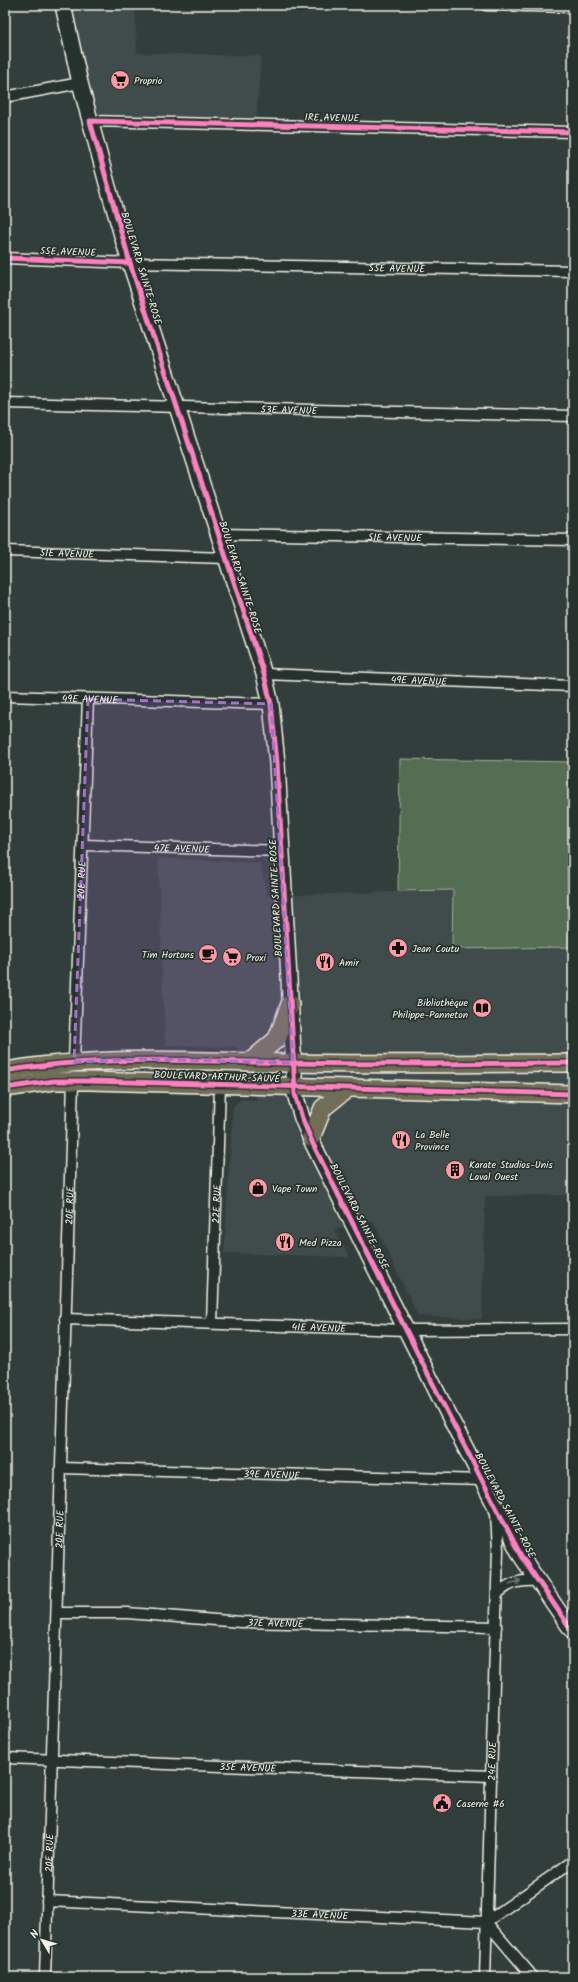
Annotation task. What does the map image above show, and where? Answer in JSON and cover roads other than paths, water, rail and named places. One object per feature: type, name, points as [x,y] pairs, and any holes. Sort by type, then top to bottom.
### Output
[{"type":"main road","points":[[251,1062],[277,1039],[290,1004]]},
{"type":"main road","name":"BOULEVARD ARTHUR-SAUVÉ","points":[[5,1071],[74,1062],[143,1060],[293,1063],[573,1063]]},
{"type":"main road","name":"BOULEVARD ARTHUR-SAUVÉ","points":[[5,1088],[54,1081],[73,1081],[294,1087],[347,1090],[573,1094]]},
{"type":"main road","points":[[311,1138],[323,1108],[347,1090]]},
{"type":"street","name":"BOULEVARD SAINTE-ROSE","points":[[63,5],[80,83],[130,263],[217,534],[264,674],[272,704],[294,1087],[302,1118],[406,1330],[521,1556],[573,1632]]},
{"type":"street","points":[[486,5],[573,7]]},
{"type":"street","points":[[5,97],[80,83]]},
{"type":"street","name":"1RE AVENUE","points":[[90,121],[573,132]]},
{"type":"street","name":"55E AVENUE","points":[[5,258],[130,263],[573,271]]},
{"type":"street","name":"53E AVENUE","points":[[5,403],[573,416]]},
{"type":"street","name":"51E AVENUE","points":[[217,534],[573,540]]},
{"type":"street","name":"51E AVENUE","points":[[5,551],[226,558]]},
{"type":"street","name":"49E AVENUE","points":[[264,674],[573,686]]},
{"type":"street","name":"49E AVENUE","points":[[5,696],[272,704]]},
{"type":"street","name":"20E RUE","points":[[74,1062],[88,699]]},
{"type":"street","name":"47E AVENUE","points":[[83,845],[281,851]]},
{"type":"street","name":"20E RUE","points":[[45,1977],[73,1081]]},
{"type":"street","name":"22E RUE","points":[[212,1323],[220,1085]]},
{"type":"street","name":"41E AVENUE","points":[[65,1319],[406,1330],[573,1330]]},
{"type":"street","name":"39E AVENUE","points":[[61,1468],[482,1480]]},
{"type":"street","name":"24E RUE","points":[[485,1977],[497,1594],[498,1537],[496,1506]]},
{"type":"street","points":[[497,1594],[513,1582],[524,1580],[537,1581]]},
{"type":"street","name":"37E AVENUE","points":[[57,1613],[127,1613],[241,1622],[496,1627]]},
{"type":"street","name":"35E AVENUE","points":[[5,1758],[491,1776]]},
{"type":"street","points":[[533,1977],[486,1922],[573,1861]]},
{"type":"street","name":"33E AVENUE","points":[[47,1901],[486,1922]]},
{"type":"place","name":"Proprio","points":[[120,80]]},
{"type":"place","name":"Jean Coutu","points":[[398,948]]},
{"type":"place","name":"Tim Hortons","points":[[208,954]]},
{"type":"place","name":"Proxi","points":[[232,957]]},
{"type":"place","name":"Amir","points":[[325,962]]},
{"type":"place","name":"Bibliothèque Philippe-Panneton","points":[[482,1008]]},
{"type":"place","name":"La Belle Province","points":[[401,1140]]},
{"type":"place","name":"Karate Studios-Unis Laval Ouest","points":[[455,1170]]},
{"type":"place","name":"Vape Town","points":[[258,1188]]},
{"type":"place","name":"Med Pizza","points":[[285,1242]]},
{"type":"place","name":"Caserne #6","points":[[442,1803]]}]
